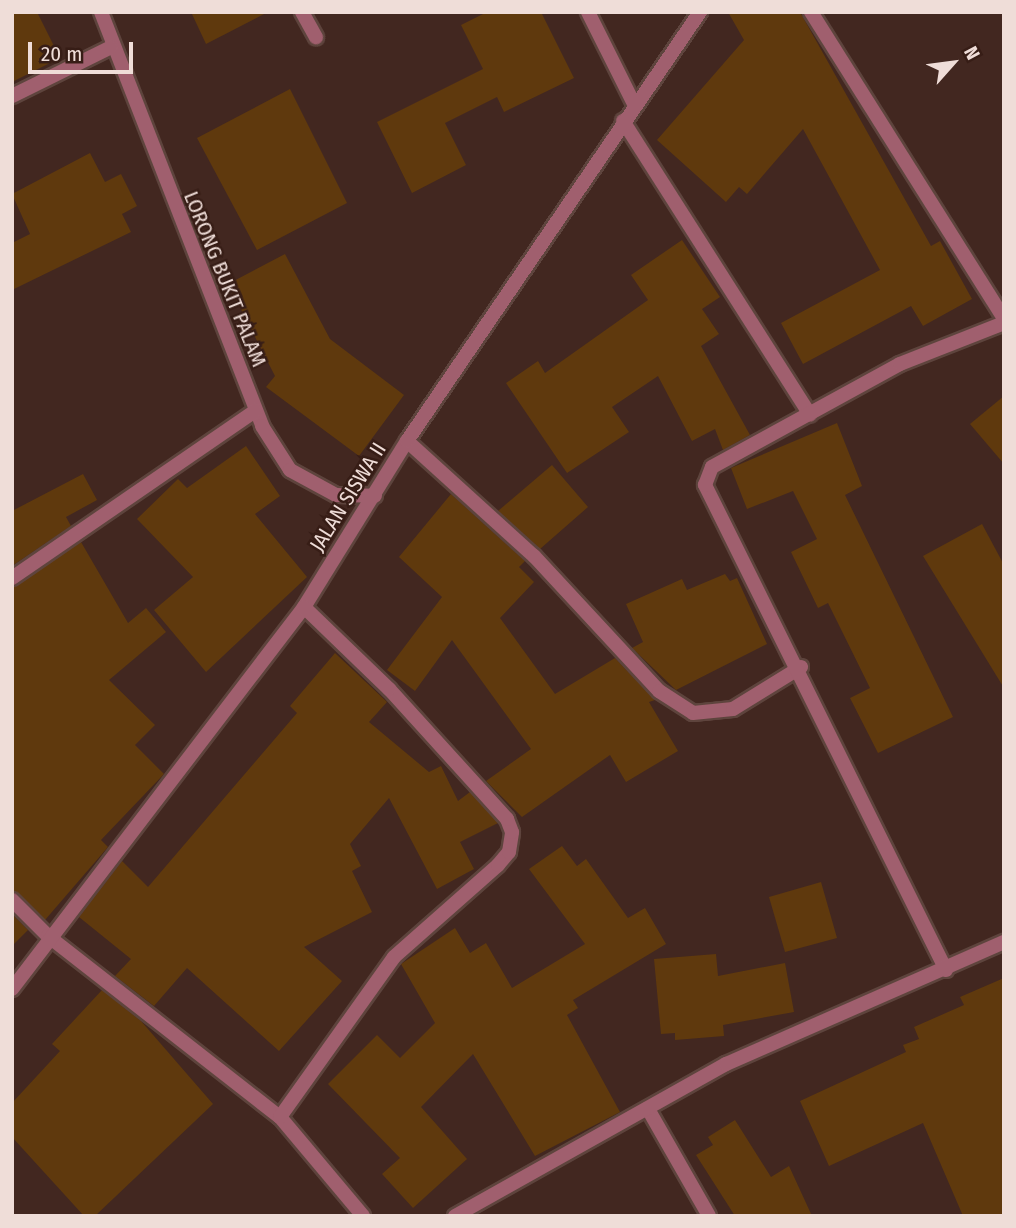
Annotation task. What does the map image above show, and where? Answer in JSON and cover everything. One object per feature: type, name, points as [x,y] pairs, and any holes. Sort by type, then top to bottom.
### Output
[{"type":"street","name":"LORONG BUKIT PALAM","points":[[101,12],[111,47],[256,411],[290,470],[336,495],[375,496]]},
{"type":"street","points":[[302,12],[316,37]]},
{"type":"street","points":[[589,12],[634,104]]},
{"type":"street","name":"JALAN SISWA II","points":[[12,989],[48,936],[304,607],[407,441],[634,104],[700,12]]},
{"type":"street","points":[[811,12],[1004,321],[900,364],[712,467],[705,485],[801,667],[946,970]]},
{"type":"street","points":[[12,96],[111,47]]},
{"type":"street","points":[[623,121],[810,414]]},
{"type":"street","points":[[12,578],[256,411]]},
{"type":"street","points":[[407,441],[534,556],[659,691],[693,713],[733,709],[801,667]]},
{"type":"street","points":[[280,1117],[394,957],[498,865],[509,852],[512,832],[507,819],[390,689],[304,607]]},
{"type":"street","points":[[12,900],[48,936],[280,1117],[363,1216]]},
{"type":"street","points":[[455,1216],[726,1064],[946,970],[1004,942]]},
{"type":"street","points":[[648,1109],[709,1216]]},
{"type":"building","points":[[12,12],[37,12],[60,58],[12,82]]},
{"type":"building","points":[[191,12],[268,12],[206,44]]},
{"type":"building","points":[[487,12],[541,12],[574,78],[504,112],[497,97],[445,123],[466,165],[412,193],[377,122],[483,69],[461,25]]},
{"type":"building","points":[[728,12],[800,12],[931,246],[940,241],[972,299],[923,326],[911,306],[803,364],[781,323],[880,270],[803,129],[747,194],[739,187],[726,202],[657,140],[744,40]]},
{"type":"building","points":[[290,89],[347,203],[257,250],[197,138]]},
{"type":"building","points":[[90,153],[105,182],[121,174],[137,206],[122,214],[131,232],[12,290],[12,243],[30,234],[12,194]]},
{"type":"building","points":[[682,240],[720,297],[702,309],[719,334],[701,346],[750,435],[723,450],[715,429],[692,441],[658,376],[612,407],[629,432],[567,473],[506,383],[538,361],[545,373],[648,300],[631,275]]},
{"type":"building","points":[[285,254],[330,339],[404,395],[359,456],[266,387],[275,376],[228,284]]},
{"type":"building","points":[[1004,396],[1004,464],[970,424]]},
{"type":"building","points":[[837,423],[862,486],[845,495],[953,717],[878,753],[850,698],[870,688],[828,603],[818,608],[791,552],[817,539],[793,491],[747,509],[731,468]]},
{"type":"building","points":[[246,446],[280,496],[255,514],[307,577],[206,672],[154,610],[193,577],[137,519],[178,479],[187,488]]},
{"type":"building","points":[[552,465],[588,507],[540,549],[498,511]]},
{"type":"building","points":[[83,474],[97,500],[66,517],[71,526],[12,566],[12,511]]},
{"type":"building","points":[[451,494],[525,561],[519,567],[534,582],[500,618],[555,694],[615,658],[655,700],[649,702],[678,751],[626,782],[610,755],[522,817],[486,781],[531,749],[452,640],[415,691],[387,670],[442,597],[399,557]]},
{"type":"building","points":[[982,524],[1004,565],[1004,688],[923,556]]},
{"type":"building","points":[[81,542],[128,623],[146,608],[166,632],[109,680],[155,725],[135,745],[164,774],[101,840],[108,847],[45,920],[12,891],[12,588]]},
{"type":"building","points":[[725,574],[730,581],[737,578],[767,644],[676,690],[632,648],[643,642],[626,604],[682,579],[687,590]]},
{"type":"building","points":[[335,653],[387,702],[369,722],[429,772],[441,766],[458,801],[470,792],[498,823],[460,842],[474,869],[437,889],[389,798],[350,844],[361,866],[352,871],[372,912],[304,947],[342,981],[279,1051],[187,968],[154,1006],[115,976],[131,959],[79,917],[122,861],[148,887],[297,713],[290,706]]},
{"type":"building","points":[[562,846],[577,866],[586,859],[628,918],[645,908],[666,944],[573,1000],[578,1008],[567,1015],[620,1112],[535,1156],[473,1054],[421,1107],[467,1159],[413,1208],[382,1174],[400,1158],[328,1084],[377,1035],[400,1058],[435,1023],[401,964],[455,928],[470,953],[486,943],[512,988],[585,944],[529,869]]},
{"type":"building","points":[[821,882],[837,938],[785,952],[769,897]]},
{"type":"building","points":[[12,914],[28,930],[12,946]]},
{"type":"building","points":[[716,954],[718,976],[785,963],[794,1012],[723,1025],[724,1036],[675,1040],[675,1033],[661,1034],[654,959]]},
{"type":"building","points":[[1004,978],[1004,1216],[963,1216],[923,1123],[829,1166],[800,1101],[906,1052],[903,1045],[919,1039],[914,1027],[964,1005],[960,997]]},
{"type":"building","points":[[102,990],[141,1021],[213,1104],[95,1216],[84,1216],[12,1137],[12,1103],[60,1051],[52,1044]]},
{"type":"building","points":[[735,1120],[771,1177],[789,1166],[812,1216],[735,1216],[696,1155],[713,1145],[708,1137]]}]
